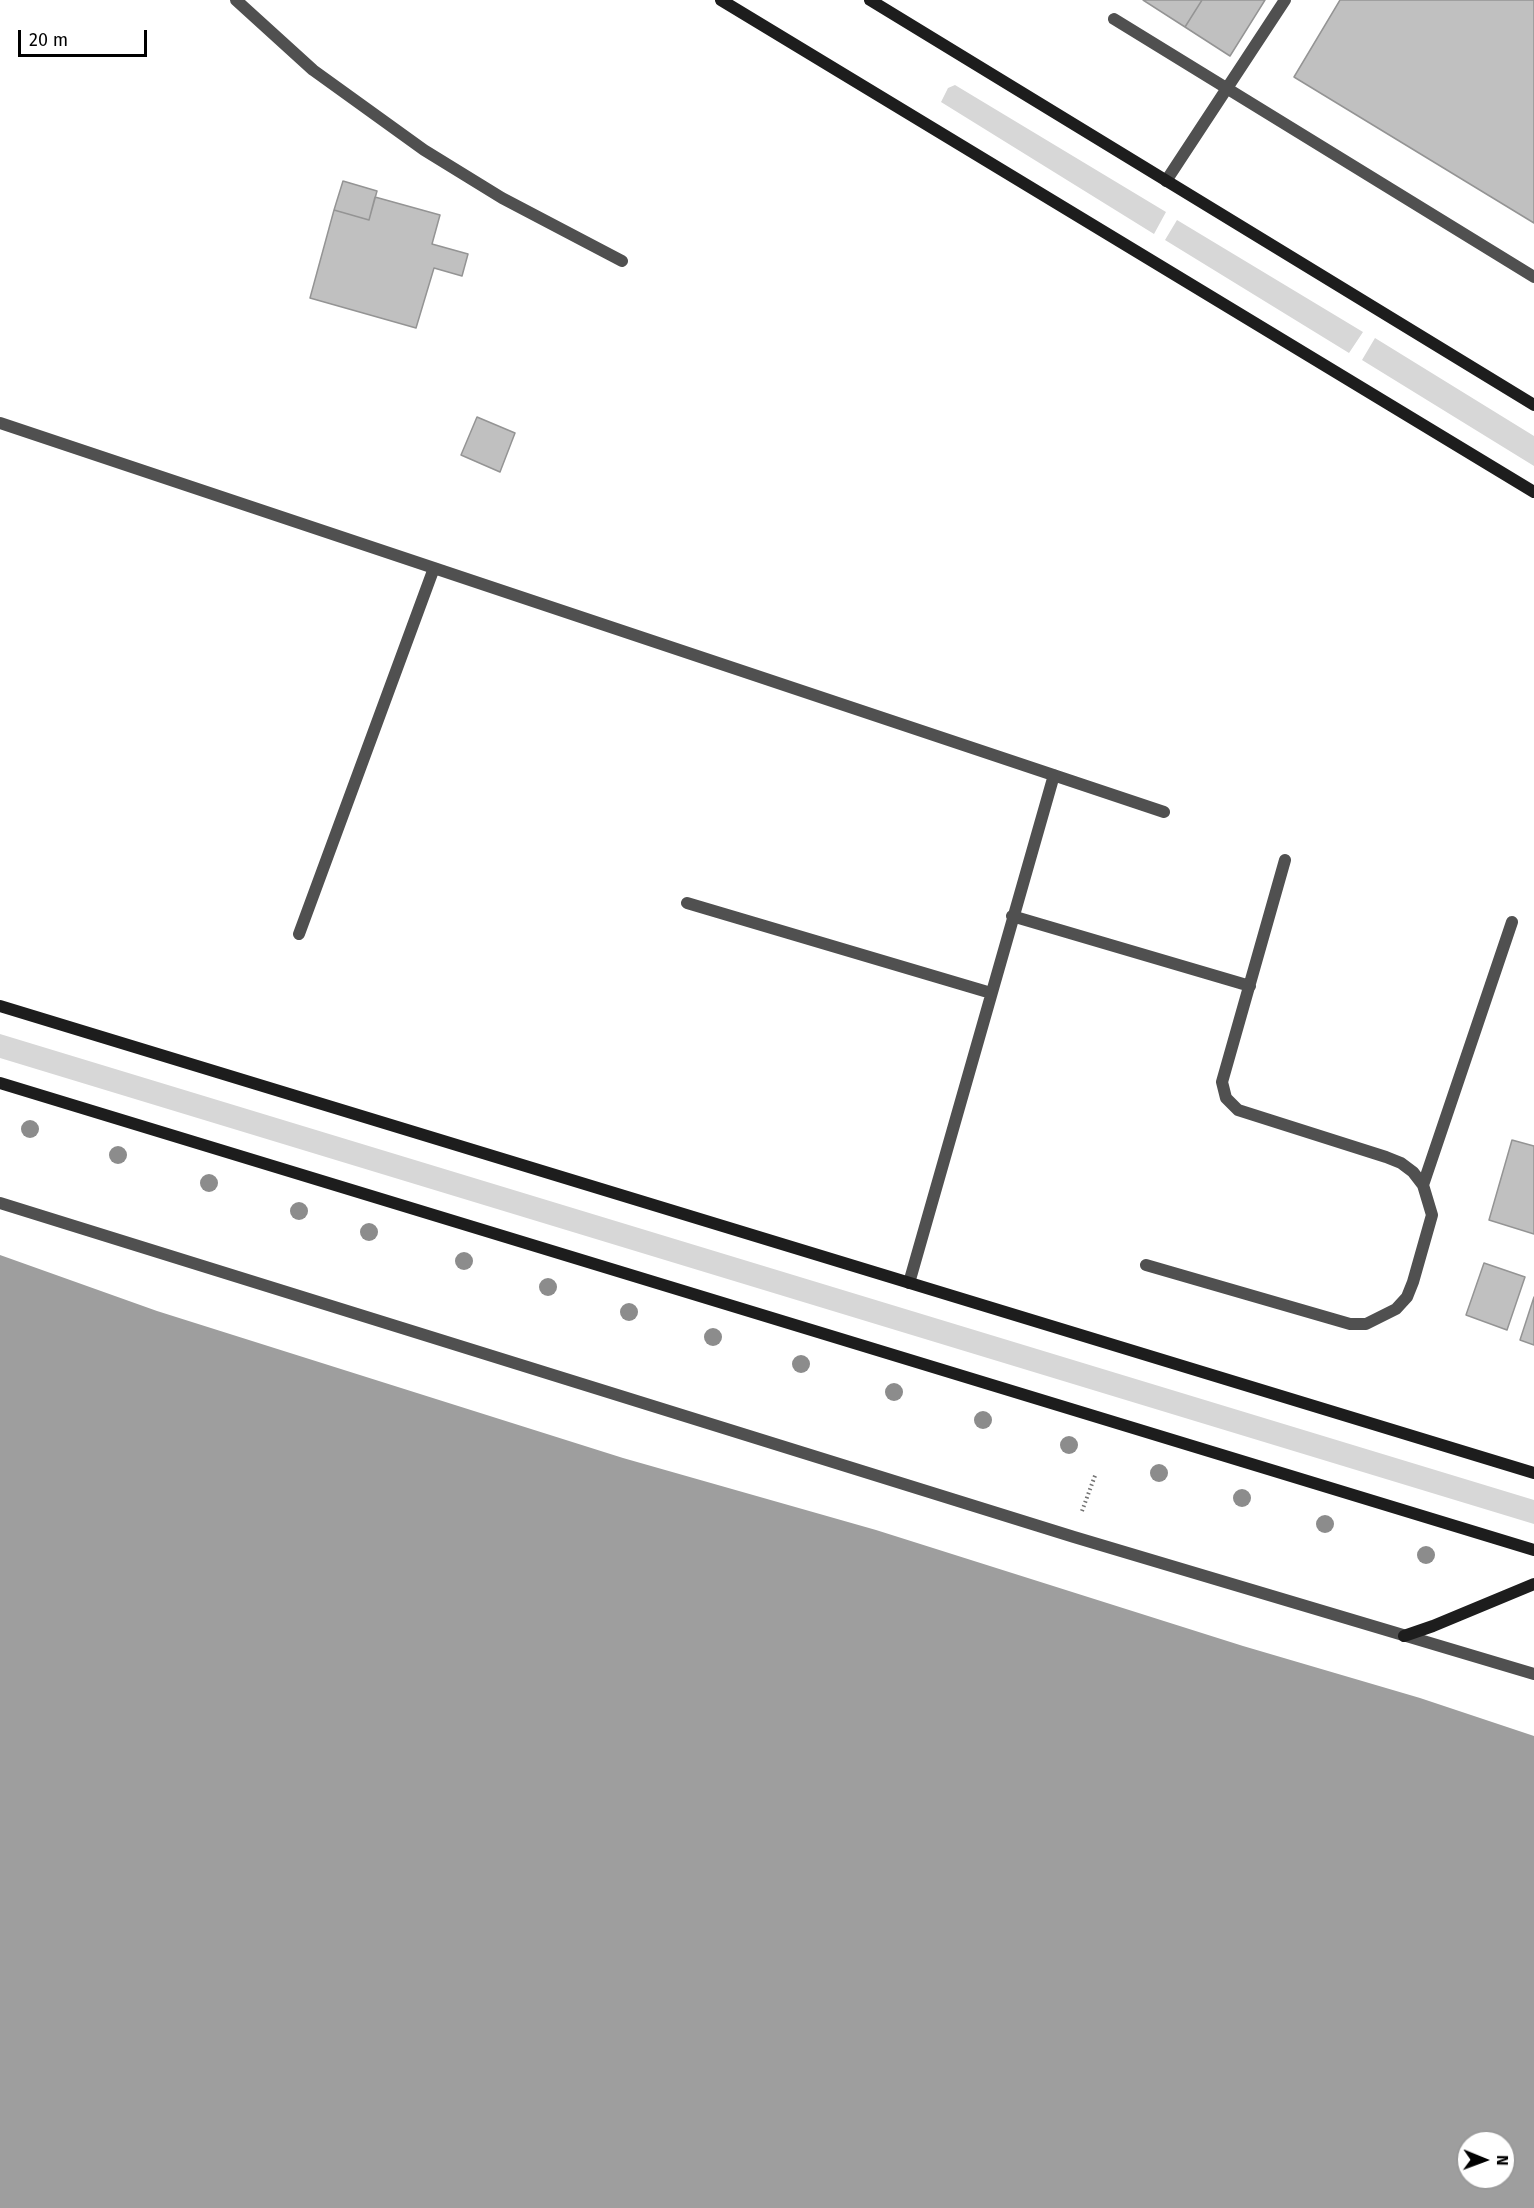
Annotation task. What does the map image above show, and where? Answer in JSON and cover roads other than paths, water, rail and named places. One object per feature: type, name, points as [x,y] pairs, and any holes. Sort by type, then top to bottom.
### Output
[{"type":"main road","points":[[721,0],[1534,492]]},
{"type":"main road","points":[[870,0],[1534,405]]},
{"type":"main road","points":[[0,1006],[1534,1473]]},
{"type":"main road","points":[[0,1083],[1534,1550]]},
{"type":"main road","points":[[1404,1636],[1534,1584]]},
{"type":"street","points":[[236,0],[313,70],[424,150],[502,198],[622,261]]},
{"type":"street","points":[[1166,180],[1285,0]]},
{"type":"street","points":[[1114,19],[1534,277]]},
{"type":"street","points":[[0,423],[1164,812]]},
{"type":"street","points":[[299,934],[434,568]]},
{"type":"street","points":[[909,1283],[1054,775]]},
{"type":"street","points":[[1146,1265],[1350,1324],[1366,1324],[1396,1309],[1407,1297],[1413,1282],[1432,1215],[1423,1185],[1401,1163],[1245,1113],[1231,1105],[1226,1098],[1222,1082],[1285,860]]},
{"type":"street","points":[[687,903],[991,993]]},
{"type":"street","points":[[1012,916],[1250,986]]},
{"type":"street","points":[[1423,1185],[1512,922]]},
{"type":"street","points":[[0,1203],[1051,1530],[1534,1674]]}]
